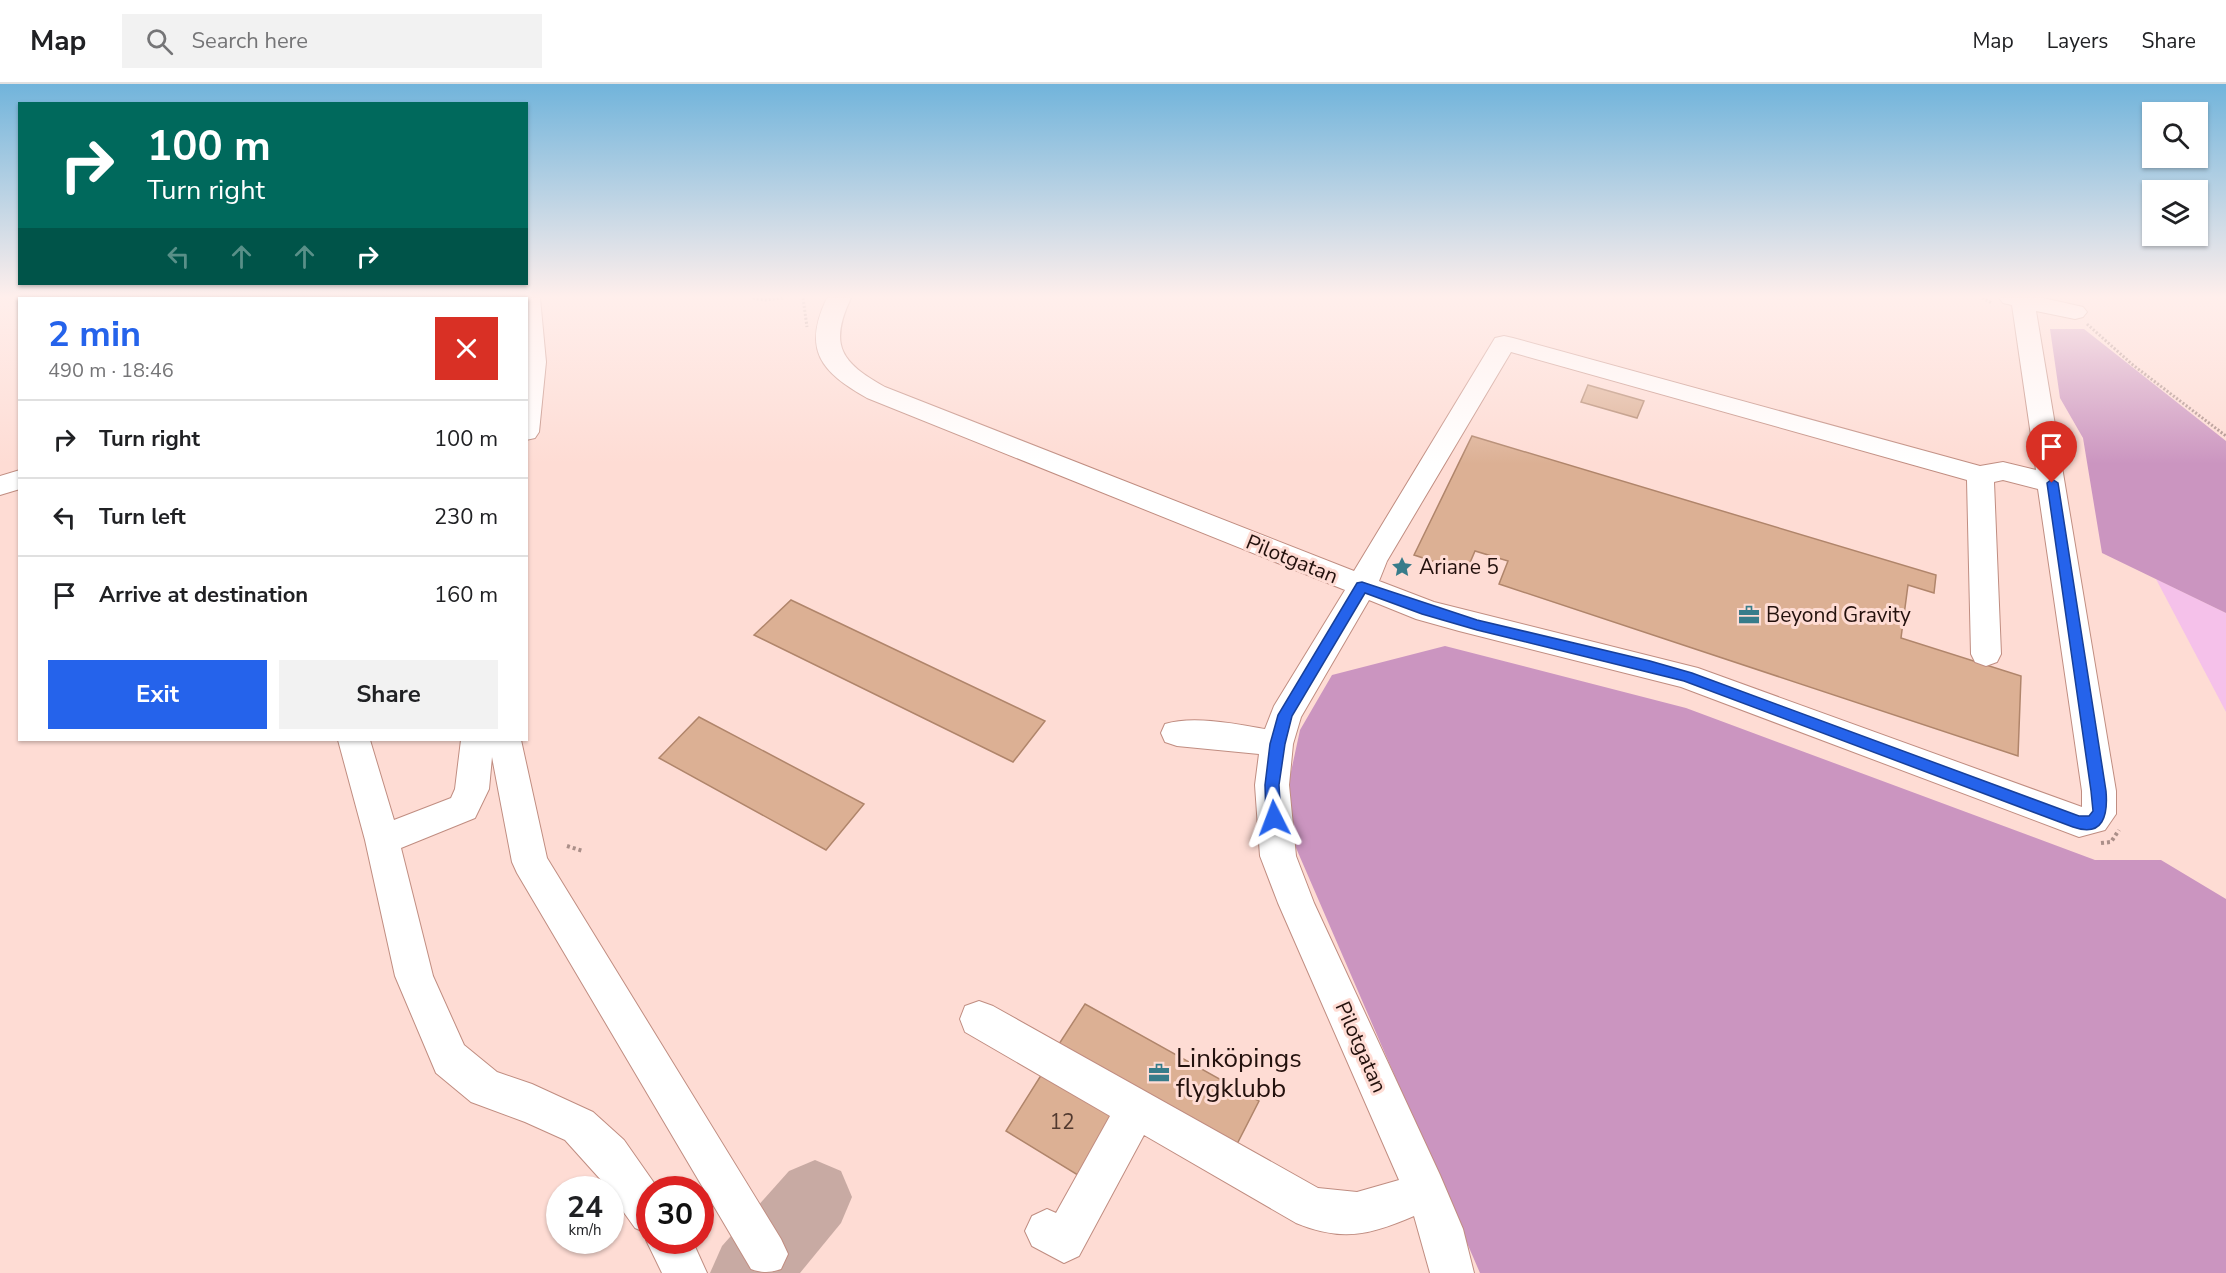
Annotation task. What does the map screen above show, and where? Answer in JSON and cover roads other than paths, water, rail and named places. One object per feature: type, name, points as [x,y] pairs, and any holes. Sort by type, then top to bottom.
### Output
[{"type":"street","points":[[528,414],[533,353]]},
{"type":"street","name":"Pilotgatan","points":[[831,353],[842,372],[870,390],[1362,586],[1285,715],[1277,744],[1272,785],[1278,856],[1296,903],[1425,1190],[1441,1229],[1452,1273]]},
{"type":"street","points":[[1498,353],[1379,551],[1362,586],[1427,611],[1687,677],[2072,820],[2091,822],[2100,812],[2099,791],[2052,483],[2027,353]]},
{"type":"street","points":[[1538,353],[1980,475],[2003,471],[2052,483]]},
{"type":"street","points":[[1980,475],[1986,654]]},
{"type":"street","points":[[0,486],[18,480]]},
{"type":"street","points":[[1176,733],[1234,737],[1277,744]]},
{"type":"street","points":[[354,741],[382,840],[414,976],[450,1059],[485,1088],[532,1104],[579,1126],[609,1155],[636,1193]]},
{"type":"street","points":[[463,808],[472,789],[477,741]]},
{"type":"street","points":[[506,741],[514,790],[531,862],[766,1254]]},
{"type":"street","points":[[382,840],[514,790]]},
{"type":"street","points":[[978,1019],[1311,1208],[1336,1215],[1368,1214],[1425,1190]]},
{"type":"street","points":[[1047,1231],[1064,1241],[1136,1109]]},
{"type":"street","points":[[675,1254],[685,1273]]},
{"type":"place","name":"Ariane 5","points":[[1402,567]]},
{"type":"place","name":"Beyond Gravity","points":[[1749,615]]},
{"type":"place","name":"Linköpings flygklubb","points":[[1159,1073]]}]
